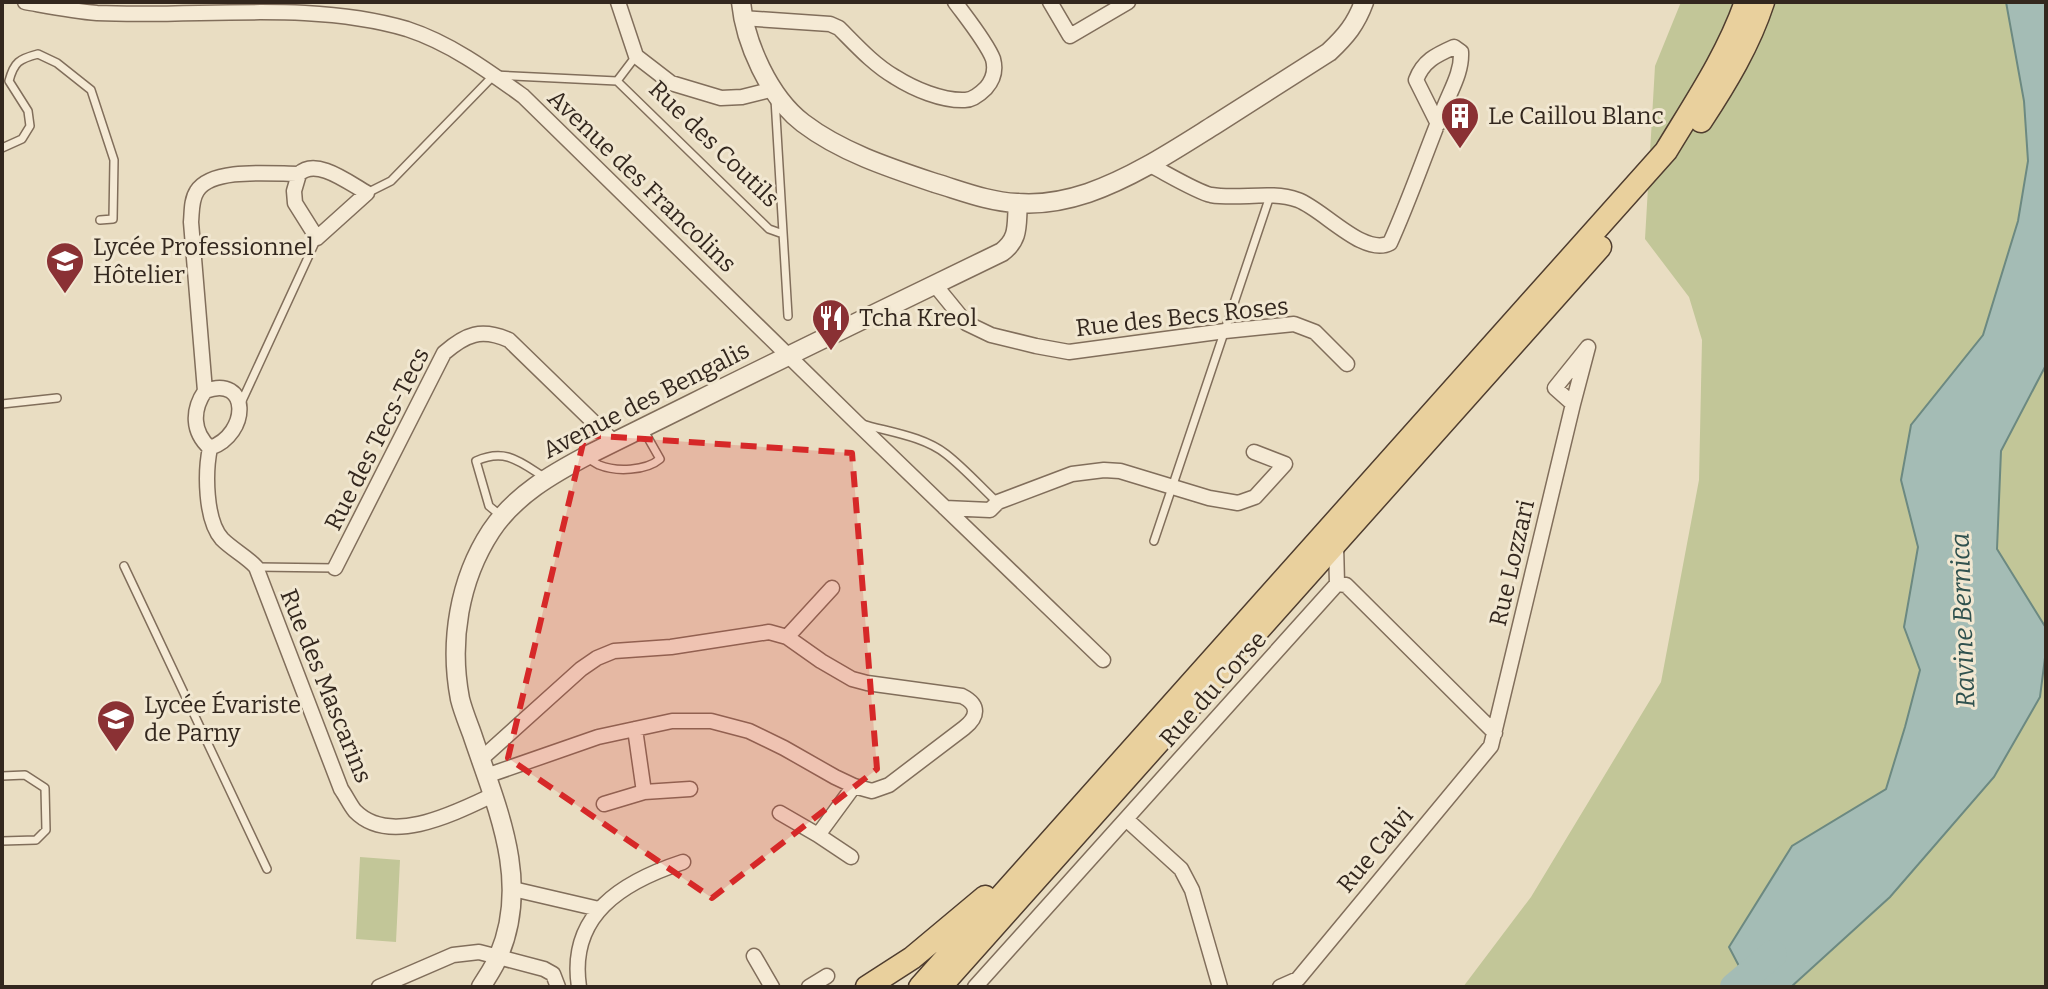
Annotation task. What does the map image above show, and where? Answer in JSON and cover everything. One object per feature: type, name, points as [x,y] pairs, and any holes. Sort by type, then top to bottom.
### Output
[{"type":"main road","points":[[920,987],[1666,151],[1716,69],[1746,2]]},
{"type":"main road","points":[[940,987],[1576,275],[1676,158],[1731,76],[1763,2]]},
{"type":"main road","points":[[867,987],[912,958],[979,902],[1017,878]]},
{"type":"street","name":"Avenue des Francolins","points":[[25,2],[96,13],[303,11],[356,17],[407,29],[467,57],[523,96],[1103,660]]},
{"type":"street","name":"Rue des Coutils","points":[[618,2],[636,56],[671,83],[721,98],[742,97],[774,89]]},
{"type":"street","points":[[955,2],[987,48],[994,70],[991,82],[968,101],[935,95],[897,78],[884,70],[839,28],[830,24],[742,10],[757,61],[787,107],[802,122],[842,148],[903,172],[974,195],[1018,203],[1053,201],[1088,193],[1150,165],[1329,52],[1357,20],[1364,2]]},
{"type":"street","points":[[1050,2],[1070,36],[1128,2]]},
{"type":"street","points":[[1150,165],[1209,194],[1271,194],[1299,200],[1324,214],[1349,234],[1364,241],[1386,245],[1390,243],[1408,204],[1459,71],[1461,52],[1454,47],[1431,58],[1422,66],[1416,80],[1438,124]]},
{"type":"street","name":"Rue des Mascarins","points":[[367,193],[315,167],[299,174],[224,175],[197,191],[191,222],[205,391],[196,409],[196,421],[201,440],[210,448],[207,464],[211,519],[221,538],[249,558],[256,567],[341,789],[356,811],[375,823],[398,826],[418,824],[449,816],[493,795]]},
{"type":"street","points":[[299,174],[294,191],[295,203],[317,238],[367,193]]},
{"type":"street","name":"Avenue des Bengalis","points":[[481,987],[499,957],[507,933],[513,889],[509,855],[493,795],[461,701],[457,673],[457,620],[475,560],[492,530],[530,490],[546,478],[788,355],[1002,252],[1012,244],[1015,236],[1018,203]]},
{"type":"street","name":"Rue des Becs Roses","points":[[935,285],[966,323],[991,335],[1069,352],[1294,324],[1315,332],[1347,364]]},
{"type":"street","name":"Rue des Tecs-Tecs","points":[[335,568],[444,353],[469,336],[495,334],[509,340],[614,442]]},
{"type":"street","points":[[205,391],[217,386],[227,389],[235,395],[239,405],[235,429],[221,444],[210,448]]},
{"type":"street","name":"Rue Lozzari","points":[[1495,733],[1573,404]]},
{"type":"street","points":[[945,508],[990,510],[998,502],[1072,474],[1092,471],[1120,471],[1209,498],[1238,503],[1255,497],[1285,464],[1254,452]]},
{"type":"street","points":[[1336,544],[1337,584],[1346,585],[1495,733]]},
{"type":"street","name":"Rue du Corse","points":[[975,987],[1337,584]]},
{"type":"street","points":[[787,637],[832,588]]},
{"type":"street","points":[[760,632],[787,637],[852,679],[962,696],[974,705],[971,722],[889,785],[872,791],[854,786],[749,731],[711,721],[672,721],[483,768],[581,669],[597,658],[614,651],[726,640],[760,632]]},
{"type":"street","points":[[635,729],[644,792]]},
{"type":"street","name":"Rue Calvi","points":[[1280,987],[1298,979],[1491,746],[1495,733]]},
{"type":"street","points":[[818,835],[854,786]]},
{"type":"street","points":[[604,804],[644,792],[690,789]]},
{"type":"street","points":[[780,813],[851,857]]},
{"type":"street","points":[[1126,819],[1181,869],[1192,890],[1220,987]]},
{"type":"street","points":[[579,987],[576,969],[578,953],[582,939],[599,909],[628,885],[683,862]]},
{"type":"street","points":[[513,889],[599,909]]},
{"type":"street","points":[[379,987],[453,955],[479,952],[553,974],[558,987]]},
{"type":"street","points":[[754,956],[772,987]]},
{"type":"street","points":[[809,987],[827,976]]},
{"type":"lane","points":[[2,148],[22,139],[30,126],[28,111],[9,81],[12,69],[21,58],[38,54],[57,63],[91,90],[114,160],[113,219],[100,220]]},
{"type":"lane","points":[[367,193],[391,181],[494,75],[617,81],[636,56]]},
{"type":"lane","name":"Rue des Coutils","points":[[617,81],[769,229],[783,234]]},
{"type":"lane","points":[[774,89],[788,316]]},
{"type":"lane","points":[[1154,541],[1271,194]]},
{"type":"lane","points":[[239,405],[317,238]]},
{"type":"lane","points":[[2,404],[57,398]]},
{"type":"lane","points":[[856,422],[935,447],[998,502]]},
{"type":"lane","points":[[586,457],[599,465],[619,470],[653,465],[660,459],[643,428]]},
{"type":"lane","points":[[503,517],[489,506],[476,461],[499,454],[521,462],[546,478]]},
{"type":"lane","points":[[124,566],[267,869]]},
{"type":"lane","points":[[256,567],[335,568]]},
{"type":"lane","points":[[2,776],[25,775],[45,788],[46,830],[36,840],[2,841]]},
{"type":"highlighted area","points":[[585,435],[852,453],[877,769],[712,898],[508,758]]},
{"type":"green space","points":[[1681,2],[2046,2],[2046,987],[1463,987],[1531,897],[1661,682],[1699,480],[1702,340],[1689,297],[1645,239],[1655,66]]},
{"type":"green space","points":[[360,857],[400,860],[396,942],[356,939]]},
{"type":"water","points":[[2006,2],[2046,2],[2046,365],[2001,451],[1997,549],[2046,628],[2040,697],[1994,777],[1890,897],[1791,987],[1750,987],[1729,947],[1792,846],[1886,789],[1920,670],[1904,627],[1918,547],[1901,480],[1911,425],[1983,335],[2018,221],[2028,161],[2024,101]]},
{"type":"waterway","name":"Ravine Bernica","points":[[1734,987],[1773,954]]},
{"type":"place","name":"Le Caillou Blanc","points":[[1460,150]]},
{"type":"place","name":"Lycée Professionnel Hôtelier","points":[[65,295]]},
{"type":"place","name":"Tcha Kreol","points":[[831,352]]},
{"type":"place","name":"Lycée Évariste de Parny","points":[[116,753]]}]
